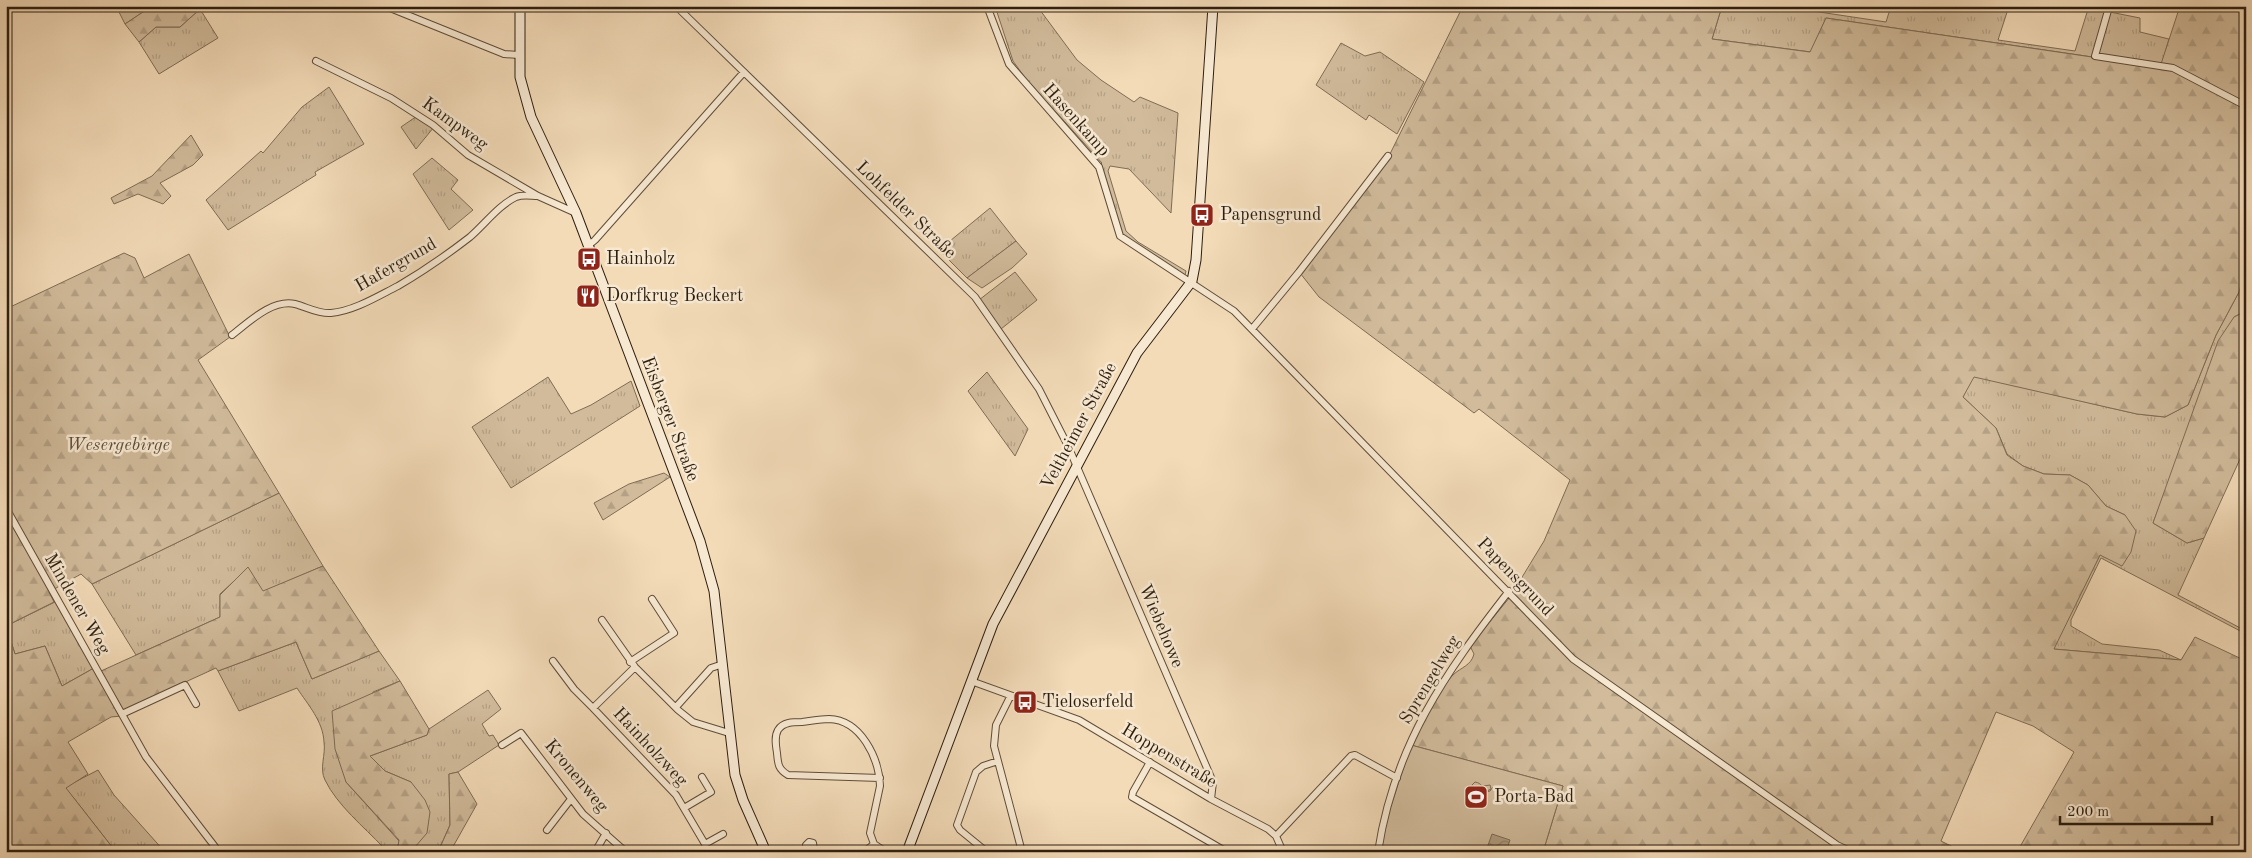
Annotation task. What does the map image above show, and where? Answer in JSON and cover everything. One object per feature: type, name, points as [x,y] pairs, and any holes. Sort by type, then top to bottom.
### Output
[{"type":"main road","name":"Eisberger Straße","points":[[520,6],[518,56],[520,77],[532,117],[589,245],[700,541],[714,591],[735,775],[743,800],[766,852]]},
{"type":"main road","name":"Veltheimer Straße","points":[[907,852],[993,624],[1075,466],[1143,343],[1186,292],[1192,281],[1196,260],[1213,6]]},
{"type":"street","points":[[385,6],[504,54],[518,56]]},
{"type":"street","name":"Lohfelder Straße","points":[[676,6],[975,298],[1039,389],[1068,446],[1075,466]]},
{"type":"street","name":"Hasenkamp","points":[[987,6],[1009,64],[1099,167],[1120,236],[1192,281]]},
{"type":"street","points":[[2109,7],[2095,56],[2173,68],[2246,106]]},
{"type":"street","name":"Kampweg","points":[[316,61],[391,98],[433,125],[468,155],[538,196],[576,213]]},
{"type":"street","points":[[589,245],[744,72]]},
{"type":"street","points":[[1252,329],[1299,272],[1388,156]]},
{"type":"street","name":"Hafergrund","points":[[232,335],[261,313],[281,304],[293,304],[325,313],[342,311],[372,299],[399,285],[451,250],[469,237],[510,200],[519,196],[538,196]]},
{"type":"street","name":"Papensgrund","points":[[1192,281],[1234,311],[1574,659],[1837,845],[1852,852]]},
{"type":"street","name":"Wiebehowe","points":[[1075,466],[1213,782],[1210,799]]},
{"type":"street","name":"Mindener Weg","points":[[6,508],[146,757],[219,852]]},
{"type":"street","name":"Sprengelweg","points":[[1378,852],[1382,823],[1397,778],[1428,705],[1460,655],[1509,591]]},
{"type":"street","name":"Hainholzweg","points":[[593,708],[633,665],[674,633],[652,599]]},
{"type":"street","points":[[602,620],[633,665],[676,707],[693,722],[729,733]]},
{"type":"street","name":"Hainholzweg","points":[[553,661],[574,689],[676,795],[705,844],[723,834]]},
{"type":"street","points":[[676,707],[711,668],[723,664]]},
{"type":"street","name":"Hoppenstraße","points":[[971,681],[1010,697],[1079,720],[1210,799],[1257,821],[1276,836],[1283,852]]},
{"type":"street","points":[[122,714],[185,685],[196,704]]},
{"type":"street","points":[[1010,697],[994,735],[998,762],[1022,852]]},
{"type":"street","points":[[880,778],[788,775],[782,772],[778,763],[776,737],[778,731],[784,724],[829,719],[849,725],[858,732],[872,751],[878,767],[880,778],[879,794],[870,833],[874,844],[886,852]]},
{"type":"street","name":"Kronenweg","points":[[502,745],[521,733],[571,799],[626,852]]},
{"type":"street","points":[[1276,836],[1355,754],[1397,778]]},
{"type":"street","points":[[987,852],[960,830],[957,825],[976,772],[983,766],[998,762]]},
{"type":"street","points":[[1150,762],[1132,792],[1132,797],[1227,852]]},
{"type":"street","name":"Hainholzweg","points":[[684,808],[712,792],[702,777]]},
{"type":"street","points":[[547,830],[571,799]]},
{"type":"street","points":[[595,852],[606,833]]},
{"type":"street","points":[[864,852],[874,844]]},
{"type":"green space","points":[[116,6],[152,6],[125,24]]},
{"type":"green space","points":[[152,6],[198,6],[200,9],[180,27],[156,27],[139,42],[125,24]]},
{"type":"green space","points":[[995,6],[1037,6],[1077,60],[1101,80],[1134,102],[1140,97],[1178,113],[1171,213],[1129,169],[1110,166],[1108,171],[1126,231],[1138,242],[1186,271],[1185,275],[1122,235],[1100,165],[1102,163],[1026,79],[1013,61]]},
{"type":"green space","points":[[1463,6],[1722,6],[1712,39],[1810,52],[1826,18],[2160,67],[2180,6],[2246,6],[2246,264],[2239,292],[2216,335],[2188,405],[2165,417],[2137,414],[1974,377],[1963,397],[1996,428],[2007,455],[2023,466],[2044,474],[2070,475],[2088,485],[2106,506],[2125,515],[2136,531],[2131,552],[2122,566],[2100,555],[2054,649],[2181,660],[2195,637],[2246,661],[2246,852],[2017,852],[2074,752],[2033,726],[1996,712],[1941,841],[1963,852],[1543,852],[1563,786],[1411,745],[1440,691],[1456,672],[1471,661],[1474,654],[1470,646],[1510,597],[1544,541],[1570,480],[1479,409],[1474,413],[1319,297],[1300,273],[1389,156]]},
{"type":"green space","points":[[1722,6],[1779,6],[1886,22],[1891,6],[2009,6],[1998,40],[2075,51],[2089,6],[2109,6],[2110,12],[2140,18],[2140,32],[2169,39],[2161,67],[1826,18],[1811,52],[1712,39]]},
{"type":"green space","points":[[200,9],[218,38],[159,74],[139,42],[156,27],[180,27]]},
{"type":"green space","points":[[1341,43],[1365,56],[1380,52],[1424,82],[1397,134],[1369,115],[1366,120],[1316,85]]},
{"type":"green space","points":[[329,87],[364,144],[315,172],[316,175],[228,230],[206,200],[261,151],[263,153],[302,107]]},
{"type":"green space","points":[[417,116],[434,127],[416,149],[401,127]]},
{"type":"green space","points":[[191,135],[203,155],[193,165],[160,183],[171,196],[163,204],[138,194],[114,204],[111,198],[152,176]]},
{"type":"green space","points":[[432,158],[458,180],[451,189],[473,210],[449,230],[413,174]]},
{"type":"green space","points":[[990,208],[1016,241],[967,278],[939,250]]},
{"type":"green space","points":[[1016,241],[1027,254],[1012,268],[982,288],[967,278]]},
{"type":"green space","name":"Wesergebirge","points":[[124,253],[135,258],[144,278],[189,254],[230,337],[198,360],[279,493],[92,584],[81,574],[49,592],[54,602],[6,626],[6,309]]},
{"type":"green space","points":[[2246,264],[2246,311],[2234,317],[2153,523],[2187,543],[2204,538],[2178,595],[2246,631],[2246,634],[2101,558],[2071,620],[2071,626],[2102,644],[2159,650],[2181,660],[2053,649],[2100,555],[2125,515],[2106,506],[2088,485],[2070,475],[2044,474],[2023,466],[2007,454],[1996,428],[1963,397],[1973,376],[2137,414],[2165,417],[2188,405],[2216,335],[2239,292]]},
{"type":"green space","points":[[1015,272],[1037,300],[1001,329],[979,300]]},
{"type":"green space","points":[[2246,311],[2246,446],[2204,538],[2187,543],[2153,523],[2218,341],[2234,317]]},
{"type":"green space","points":[[987,372],[1028,429],[1015,456],[968,391]]},
{"type":"green space","points":[[548,377],[571,414],[591,405],[631,381],[640,406],[511,488],[472,427]]},
{"type":"green space","points":[[664,473],[670,477],[603,520],[594,503],[629,484]]},
{"type":"green space","points":[[279,493],[323,566],[262,592],[248,568],[220,594],[220,617],[136,655],[92,584]]},
{"type":"green space","points":[[323,566],[379,651],[312,679],[296,642],[218,671],[216,668],[122,711],[101,671],[220,617],[220,595],[248,567],[263,591]]},
{"type":"green space","points":[[57,601],[94,668],[62,686],[45,646],[15,654],[6,626]]},
{"type":"green space","points":[[6,626],[15,654],[45,646],[62,686],[94,668],[121,716],[111,717],[68,742],[88,774],[66,788],[116,852],[6,852]]},
{"type":"green space","points":[[296,642],[312,679],[379,651],[400,681],[373,692],[346,782],[399,841],[397,852],[388,852],[351,815],[330,789],[323,775],[324,747],[321,727],[297,688],[239,711],[218,671]]},
{"type":"green space","points":[[6,658],[75,782],[98,770],[114,795],[165,852],[116,852],[73,797],[6,852]]},
{"type":"green space","points":[[400,681],[429,729],[427,735],[370,756],[385,771],[411,782],[425,800],[430,812],[427,833],[415,847],[405,852],[397,852],[399,840],[346,782],[335,749],[332,711]]},
{"type":"green space","points":[[488,690],[501,709],[482,724],[489,736],[493,735],[499,745],[458,772],[449,774],[450,825],[438,852],[411,852],[408,850],[411,782],[385,771],[370,756],[427,735],[429,729]]},
{"type":"green space","name":"Porta-Bad","points":[[1411,745],[1563,786],[1543,852],[1379,852],[1382,833]]},
{"type":"green space","points":[[458,772],[477,804],[450,852],[438,852],[450,825],[449,774]]},
{"type":"water","points":[[1492,834],[1510,840],[1506,852],[1487,848]]},
{"type":"waterway","points":[[1470,798],[1472,785],[1475,782],[1481,784],[1482,786],[1483,787],[1484,788],[1485,790],[1487,791],[1491,789],[1490,785],[1484,786],[1483,789],[1486,792],[1490,791],[1493,787],[1497,788],[1500,795]]},
{"type":"place","name":"Papensgrund","points":[[1202,215]]},
{"type":"place","name":"Hainholz","points":[[589,259]]},
{"type":"place","name":"Dorfkrug Beckert","points":[[588,296]]},
{"type":"place","name":"Tieloserfeld","points":[[1025,702]]},
{"type":"place","name":"Porta-Bad","points":[[1476,797]]}]
